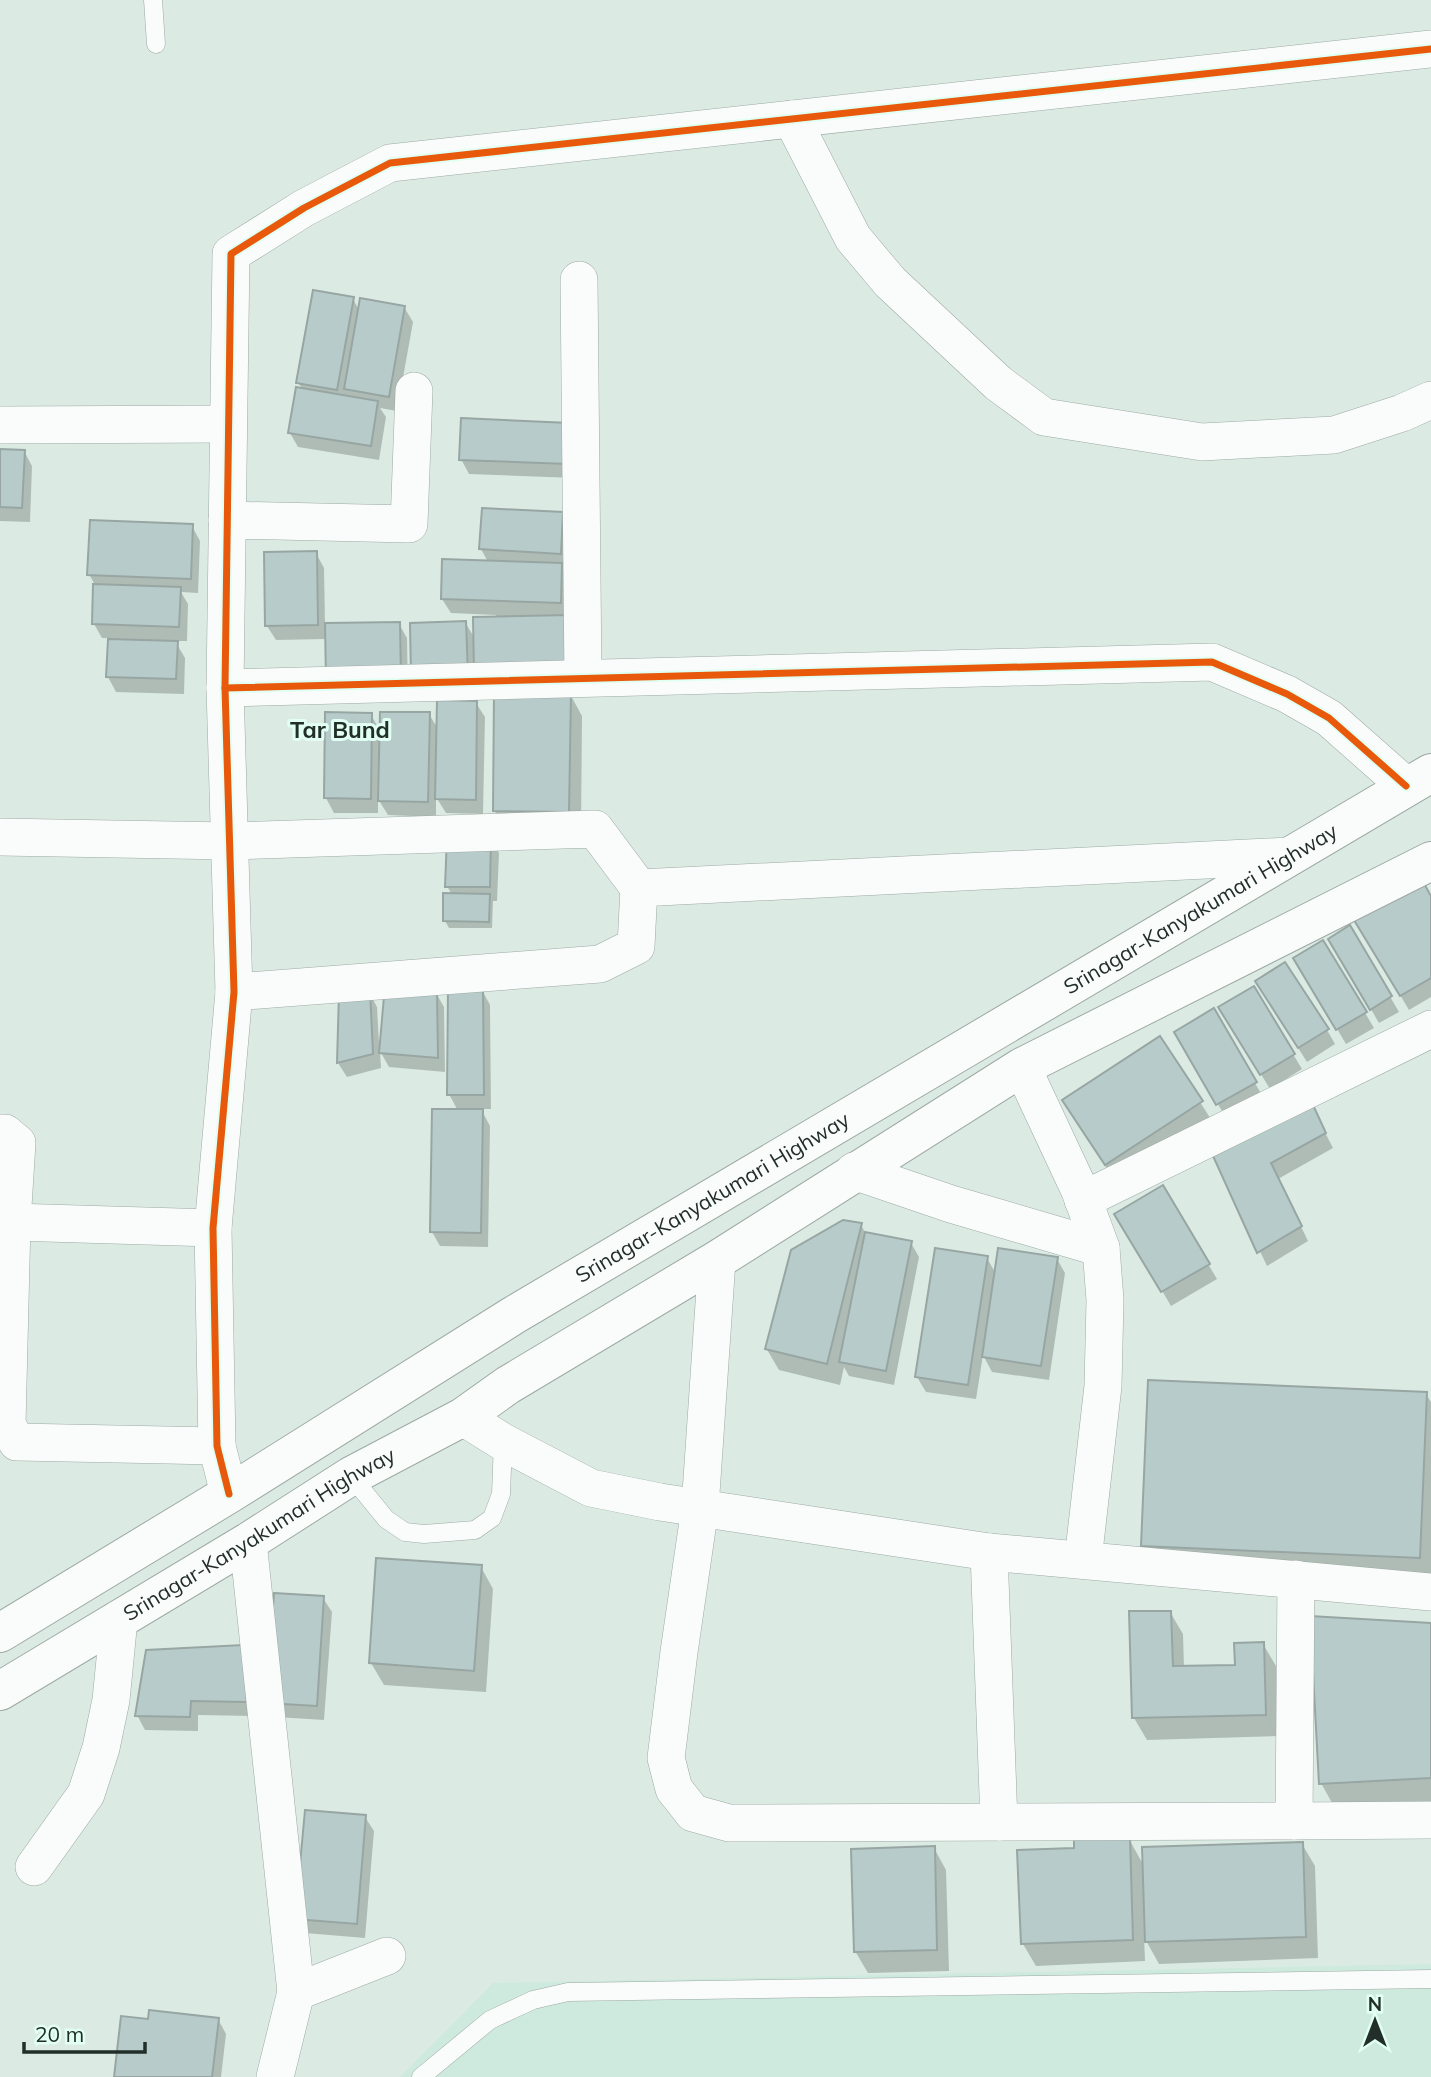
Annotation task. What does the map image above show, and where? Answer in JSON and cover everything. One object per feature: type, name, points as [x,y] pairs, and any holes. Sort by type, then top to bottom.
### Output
[{"type":"highway","name":"Srinagar-Kanyakumari Highway","points":[[0,1633],[229,1494],[514,1315],[1424,775]]},
{"type":"highway","name":"Srinagar-Kanyakumari Highway","points":[[0,1690],[248,1542],[351,1476],[463,1417],[508,1385],[717,1260],[1022,1066],[1431,861]]},
{"type":"street","points":[[229,1494],[217,1446],[213,1228],[234,992],[225,688],[231,254],[304,208],[390,163],[1431,49]]},
{"type":"street","points":[[792,119],[853,238],[890,282],[998,383],[1044,418],[1202,442],[1334,435],[1402,413],[1431,400]]},
{"type":"street","points":[[579,280],[583,678]]},
{"type":"street","points":[[227,520],[409,524],[414,391]]},
{"type":"street","points":[[0,425],[228,424]]},
{"type":"street","points":[[225,688],[1212,662],[1287,694],[1424,775]]},
{"type":"street","points":[[0,837],[230,841],[595,829],[639,888],[636,946],[600,964],[234,992]]},
{"type":"street","points":[[639,888],[1289,856]]},
{"type":"street","points":[[1083,1200],[1431,1029]]},
{"type":"street","points":[[1022,1066],[1083,1200],[1101,1248],[1105,1300],[1103,1386],[1083,1560]]},
{"type":"street","points":[[0,1133],[5,1133],[17,1143],[12,1222],[7,1425],[17,1441],[217,1446]]},
{"type":"street","points":[[854,1171],[951,1204],[1101,1248]]},
{"type":"street","points":[[12,1222],[213,1228]]},
{"type":"street","points":[[717,1260],[700,1508],[666,1758],[674,1789],[693,1813],[729,1823],[1431,1820]]},
{"type":"street","points":[[463,1417],[503,1442],[591,1488],[700,1508],[989,1552],[1431,1592]]},
{"type":"street","points":[[248,1542],[296,1992],[275,2077]]},
{"type":"street","points":[[989,1552],[999,1822]]},
{"type":"street","points":[[1294,1821],[1296,1579]]},
{"type":"street","points":[[34,1867],[86,1794],[101,1748],[111,1700],[119,1619]]},
{"type":"street","points":[[296,1992],[387,1956]]},
{"type":"lane","points":[[153,0],[156,44]]},
{"type":"lane","points":[[351,1476],[386,1519],[405,1532],[424,1534],[475,1530],[492,1518],[501,1494],[503,1442]]},
{"type":"lane","points":[[421,2077],[490,2020],[533,2000],[568,1992],[1431,1979]]},
{"type":"shaded area","points":[[1431,1964],[1431,2077],[400,2077],[493,1983]]},
{"type":"building","points":[[313,290],[354,297],[337,390],[296,383]]},
{"type":"building","points":[[360,298],[405,306],[389,397],[344,389]]},
{"type":"building","points":[[296,387],[378,401],[371,446],[288,433]]},
{"type":"building","points":[[461,418],[569,423],[568,464],[459,460]]},
{"type":"building","points":[[0,449],[25,450],[22,508],[0,507]]},
{"type":"building","points":[[482,508],[563,512],[561,554],[479,549]]},
{"type":"building","points":[[90,520],[193,524],[191,579],[87,575]]},
{"type":"building","points":[[317,551],[318,625],[265,626],[264,552]]},
{"type":"building","points":[[442,559],[562,563],[561,603],[441,599]]},
{"type":"building","points":[[93,584],[181,587],[179,627],[92,624]]},
{"type":"building","points":[[569,615],[570,671],[474,674],[473,617]]},
{"type":"building","points":[[466,621],[468,676],[411,678],[410,623]]},
{"type":"building","points":[[400,622],[401,680],[326,682],[325,623]]},
{"type":"building","points":[[108,639],[178,641],[176,679],[106,677]]},
{"type":"building","points":[[494,691],[571,692],[569,812],[493,811]]},
{"type":"building","points":[[437,700],[477,701],[476,800],[435,799]]},
{"type":"building","points":[[325,712],[372,713],[371,799],[324,798]]},
{"type":"building","points":[[380,712],[430,712],[428,802],[378,801]]},
{"type":"building","points":[[447,836],[491,837],[490,887],[445,887]]},
{"type":"building","points":[[1422,880],[1431,896],[1431,978],[1400,996],[1354,920]]},
{"type":"building","points":[[443,893],[490,894],[489,922],[443,921]]},
{"type":"building","points":[[1350,925],[1392,996],[1370,1010],[1328,939]]},
{"type":"building","points":[[1323,940],[1367,1012],[1336,1030],[1293,958]]},
{"type":"building","points":[[1285,962],[1329,1029],[1298,1048],[1255,981]]},
{"type":"building","points":[[385,985],[437,991],[438,1058],[379,1053]]},
{"type":"building","points":[[448,986],[483,988],[484,1095],[447,1095]]},
{"type":"building","points":[[1254,986],[1295,1054],[1260,1075],[1218,1007]]},
{"type":"building","points":[[370,990],[373,1054],[337,1063],[339,992]]},
{"type":"building","points":[[1214,1008],[1257,1082],[1216,1105],[1174,1032]]},
{"type":"building","points":[[1160,1036],[1203,1101],[1105,1165],[1062,1100]]},
{"type":"building","points":[[1313,1105],[1326,1133],[1271,1163],[1302,1226],[1257,1253],[1213,1156]]},
{"type":"building","points":[[432,1109],[483,1109],[481,1233],[430,1232]]},
{"type":"building","points":[[1163,1185],[1210,1264],[1161,1292],[1114,1214]]},
{"type":"building","points":[[843,1220],[862,1223],[827,1364],[765,1349],[791,1250]]},
{"type":"building","points":[[865,1232],[912,1241],[886,1371],[839,1362]]},
{"type":"building","points":[[935,1248],[988,1256],[968,1385],[915,1377]]},
{"type":"building","points":[[998,1248],[1058,1257],[1041,1366],[982,1357]]},
{"type":"building","points":[[1148,1380],[1427,1392],[1420,1558],[1141,1546]]},
{"type":"building","points":[[376,1558],[482,1565],[474,1671],[369,1663]]},
{"type":"building","points":[[274,1593],[324,1596],[317,1706],[266,1703]]},
{"type":"building","points":[[1129,1611],[1171,1611],[1173,1666],[1235,1665],[1234,1643],[1264,1642],[1266,1715],[1132,1718]]},
{"type":"building","points":[[1310,1616],[1431,1623],[1431,1778],[1319,1784]]},
{"type":"building","points":[[243,1645],[247,1702],[191,1701],[190,1717],[135,1716],[146,1650]]},
{"type":"building","points":[[305,1810],[366,1815],[357,1924],[295,1919]]},
{"type":"building","points":[[1130,1837],[1133,1940],[1021,1944],[1017,1850],[1074,1848],[1074,1840]]},
{"type":"building","points":[[1303,1842],[1306,1937],[1145,1942],[1142,1847]]},
{"type":"building","points":[[935,1846],[937,1950],[854,1952],[851,1849]]},
{"type":"building","points":[[149,2010],[219,2018],[212,2077],[114,2077],[121,2016],[148,2019]]},
{"type":"cycle path","points":[[229,1494],[217,1446],[213,1228],[234,992],[225,688],[231,254],[304,208],[390,163],[1431,49]]},
{"type":"cycle path","points":[[225,688],[1212,662],[1287,694],[1329,718],[1406,786]]},
{"type":"district","name":"Tar Bund","points":[[340,730]]}]
